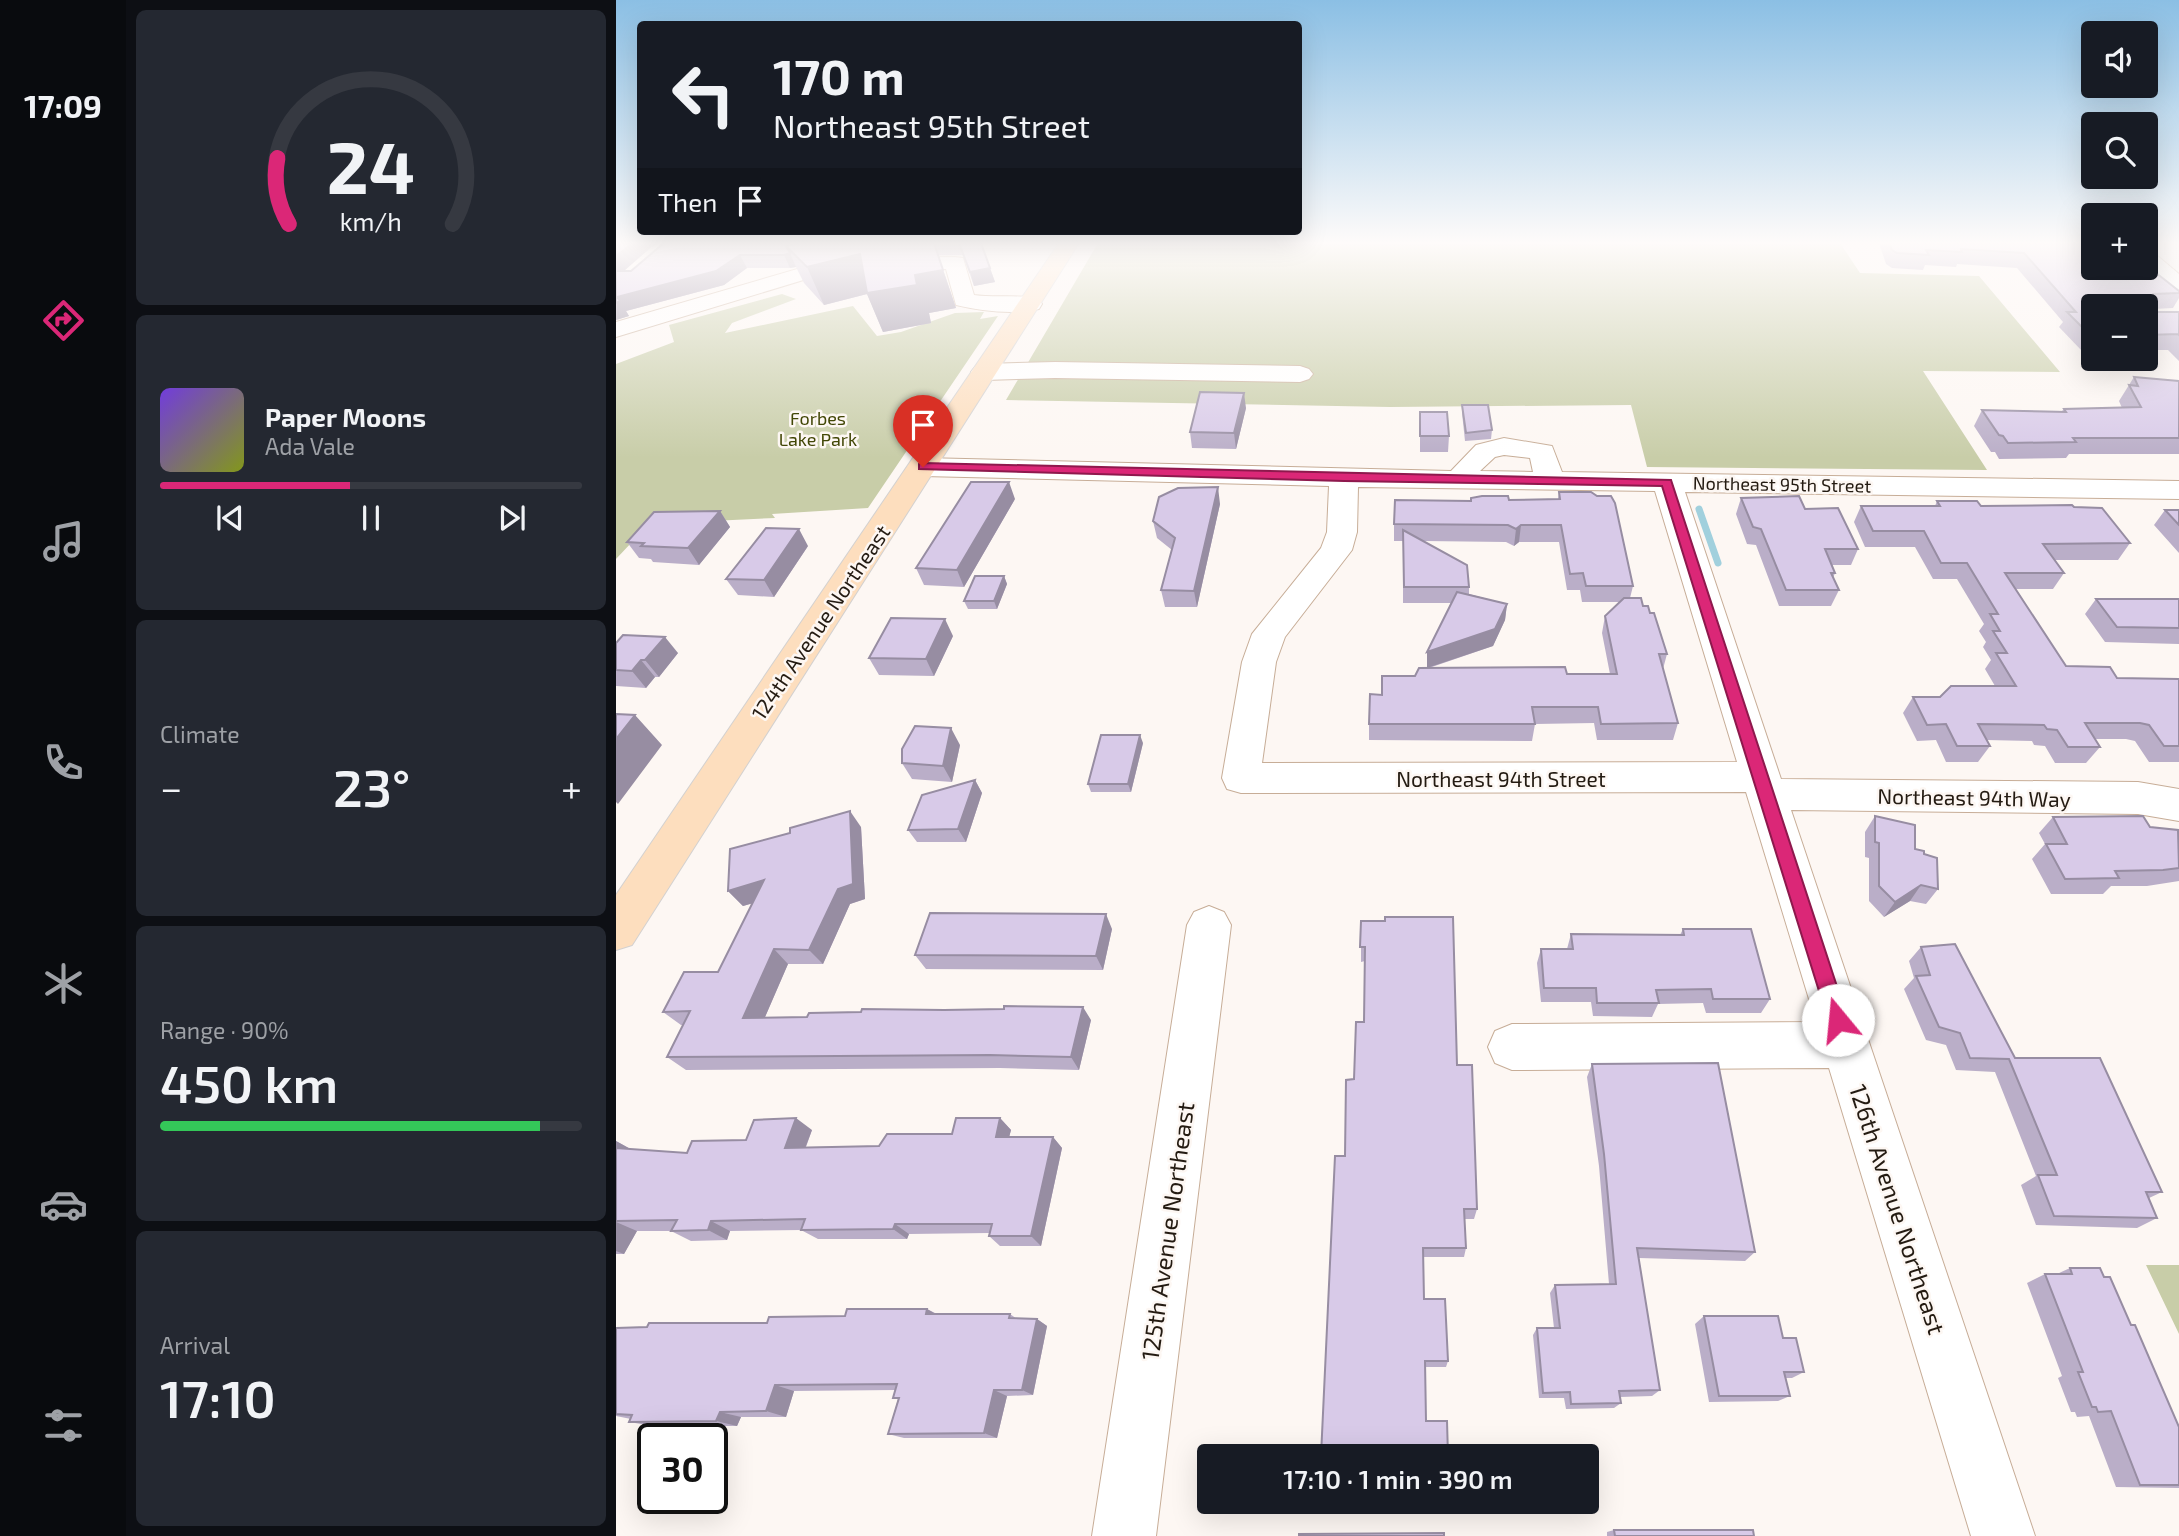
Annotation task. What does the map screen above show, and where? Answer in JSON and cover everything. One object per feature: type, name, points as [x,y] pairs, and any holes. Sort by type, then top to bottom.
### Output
[{"type":"main road","name":"124th Avenue Northeast","points":[[616,931],[1024,315]]},
{"type":"street","points":[[616,330],[667,315]]},
{"type":"street","points":[[984,372],[1055,370],[1300,374]]},
{"type":"street","name":"Northeast 95th Street","points":[[923,467],[1344,478],[2179,491]]},
{"type":"street","name":"Northeast 94th Street","points":[[1344,478],[1342,532],[1336,550],[1269,634],[1259,662],[1241,778],[1764,785]]},
{"type":"street","name":"126th Avenue Northeast","points":[[1667,482],[2003,1536]]},
{"type":"street","name":"Northeast 94th Way","points":[[1764,785],[2138,798],[2179,805]]},
{"type":"street","name":"125th Avenue Northeast","points":[[1124,1536],[1209,925]]},
{"type":"street","points":[[1511,1047],[1846,1045]]},
{"type":"green space","name":"Forbes Lake Park","points":[[707,315],[754,315],[732,323],[725,333],[812,315],[860,315],[877,336],[901,332],[950,315],[982,315],[980,319],[998,316],[868,508],[772,514],[775,518],[649,524],[616,559],[616,364],[674,342],[669,325]]},
{"type":"green space","points":[[1056,315],[2012,315],[2060,372],[1923,371],[1987,470],[1647,467],[1631,405],[1390,407],[1006,400]]},
{"type":"green space","points":[[2146,1265],[2179,1265],[2179,1334]]},
{"type":"building","points":[[2070,315],[2081,315],[2081,326]]},
{"type":"building","points":[[2158,315],[2179,315],[2178,334],[2158,335]]},
{"type":"building","points":[[2134,377],[2179,381],[2179,438],[2073,438],[2076,442],[2008,443],[1999,435],[1982,410],[2066,412],[2064,409],[2141,407],[2129,385],[2138,386]]},
{"type":"building","points":[[1200,392],[1244,393],[1234,433],[1190,432]]},
{"type":"building","points":[[1462,405],[1488,405],[1492,430],[1466,433]]},
{"type":"building","points":[[1420,412],[1447,412],[1449,436],[1420,436]]},
{"type":"building","points":[[971,482],[1009,482],[957,570],[916,568]]},
{"type":"building","points":[[1218,487],[1194,591],[1161,590],[1175,538],[1153,521],[1159,497],[1178,488]]},
{"type":"building","points":[[1559,492],[1591,492],[1597,496],[1611,496],[1615,503],[1633,586],[1586,586],[1583,573],[1570,574],[1561,525],[1521,525],[1516,529],[1508,525],[1394,524],[1395,500],[1471,501],[1471,498],[1482,496],[1508,496],[1509,500],[1560,499]]},
{"type":"building","points":[[1799,496],[1805,509],[1838,508],[1858,549],[1825,549],[1839,590],[1786,590],[1761,529],[1753,527],[1741,498]]},
{"type":"building","points":[[1937,501],[1977,501],[1981,506],[2072,505],[2102,508],[2130,543],[2043,544],[2064,573],[2005,573],[2066,666],[2110,667],[2117,678],[2179,679],[2179,746],[2164,746],[2149,725],[2140,723],[2085,723],[2100,747],[2068,747],[2057,730],[2047,729],[2044,725],[1978,724],[1990,746],[1957,746],[1946,724],[1927,725],[1913,697],[1940,697],[1951,686],[2016,686],[1996,653],[2007,653],[1993,631],[2000,631],[1990,614],[1998,614],[1967,563],[1941,563],[1924,531],[1873,531],[1861,506],[1940,506]]},
{"type":"building","points":[[2165,510],[2179,510],[2179,525]]},
{"type":"building","points":[[720,511],[688,548],[641,546],[644,543],[627,542],[654,512]]},
{"type":"building","points":[[766,528],[799,529],[764,580],[726,579]]},
{"type":"building","points":[[1403,530],[1467,565],[1469,587],[1404,587]]},
{"type":"building","points":[[975,576],[1004,576],[994,601],[964,601]]},
{"type":"building","points":[[1457,592],[1507,604],[1495,629],[1427,652]]},
{"type":"building","points":[[1624,598],[1641,598],[1643,606],[1648,606],[1650,613],[1654,613],[1667,654],[1659,654],[1678,723],[1601,724],[1598,707],[1532,707],[1535,724],[1369,724],[1370,694],[1382,695],[1382,676],[1415,676],[1419,668],[1565,667],[1567,674],[1617,674],[1605,616]]},
{"type":"building","points":[[2096,599],[2179,599],[2179,628],[2117,627]]},
{"type":"building","points":[[891,618],[945,619],[926,659],[869,658]]},
{"type":"building","points":[[623,635],[665,637],[632,671],[616,670],[616,643]]},
{"type":"building","points":[[616,714],[635,715],[616,739]]},
{"type":"building","points":[[915,726],[951,728],[943,766],[902,763],[902,749]]},
{"type":"building","points":[[1101,735],[1140,735],[1128,784],[1088,784]]},
{"type":"building","points":[[975,780],[958,829],[908,830],[922,795]]},
{"type":"building","points":[[850,811],[853,884],[838,889],[809,950],[774,949],[743,1018],[807,1017],[809,1013],[861,1012],[862,1009],[1083,1007],[1071,1057],[667,1057],[690,1011],[663,1012],[684,972],[718,972],[764,880],[728,891],[730,849],[790,833],[790,828]]},
{"type":"building","points":[[1875,816],[1915,825],[1915,849],[1937,858],[1938,889],[1921,885],[1895,902],[1879,886],[1879,843],[1875,842]]},
{"type":"building","points":[[2143,816],[2150,827],[2178,830],[2179,868],[2115,871],[2119,878],[2065,879],[2046,844],[2067,844],[2053,817]]},
{"type":"building","points":[[930,913],[1106,914],[1096,956],[915,955]]},
{"type":"building","points":[[1385,917],[1453,917],[1457,1065],[1472,1065],[1477,1209],[1464,1209],[1466,1248],[1423,1248],[1424,1299],[1445,1299],[1448,1361],[1425,1361],[1426,1421],[1447,1421],[1448,1444],[1322,1444],[1335,1156],[1345,1156],[1346,1080],[1354,1079],[1356,1022],[1364,1022],[1365,947],[1360,947],[1361,921],[1385,921]]},
{"type":"building","points":[[1683,929],[1751,929],[1770,999],[1713,999],[1711,989],[1656,990],[1659,1003],[1597,1003],[1596,988],[1544,988],[1541,949],[1573,949],[1571,934],[1684,935]]},
{"type":"building","points":[[1955,944],[2015,1058],[2100,1058],[2162,1192],[2146,1192],[2157,1218],[2054,1216],[2038,1175],[2057,1175],[2009,1059],[1970,1058],[1960,1033],[1939,1027],[1916,976],[1930,975],[1921,947]]},
{"type":"building","points":[[1718,1063],[1755,1252],[1637,1248],[1660,1390],[1619,1391],[1621,1403],[1571,1404],[1570,1392],[1543,1393],[1537,1328],[1560,1328],[1555,1285],[1616,1284],[1604,1154],[1592,1064]]},
{"type":"building","points":[[796,1118],[785,1148],[879,1146],[887,1134],[952,1134],[956,1118],[1000,1118],[996,1137],[1053,1137],[1031,1236],[989,1236],[992,1224],[895,1224],[893,1229],[801,1230],[805,1219],[711,1221],[708,1230],[671,1231],[677,1220],[616,1221],[616,1148],[687,1153],[692,1141],[746,1140],[754,1120]]},
{"type":"building","points":[[2070,1268],[2100,1268],[2104,1277],[2110,1277],[2131,1325],[2135,1325],[2179,1427],[2179,1485],[2140,1485],[2111,1411],[2098,1412],[2096,1407],[2092,1407],[2078,1372],[2083,1372],[2045,1274],[2072,1274]]},
{"type":"building","points":[[847,1309],[927,1309],[926,1314],[1010,1314],[1009,1318],[1037,1319],[1022,1390],[994,1390],[984,1433],[888,1434],[899,1398],[893,1398],[897,1384],[775,1385],[766,1411],[720,1412],[716,1421],[629,1422],[632,1415],[616,1414],[616,1328],[647,1327],[649,1323],[767,1323],[769,1317],[845,1316]]},
{"type":"building","points":[[1704,1316],[1778,1316],[1783,1338],[1796,1338],[1804,1372],[1784,1372],[1790,1396],[1719,1396]]},
{"type":"building","points":[[1614,1530],[1753,1530],[1754,1536],[1615,1536]]},
{"type":"building","points":[[1444,1533],[1444,1536],[1299,1536],[1299,1534]]},
{"type":"waterway","points":[[1699,509],[1718,563]]},
{"type":"route","points":[[923,467],[1344,478],[1667,482],[1838,1020]]}]
